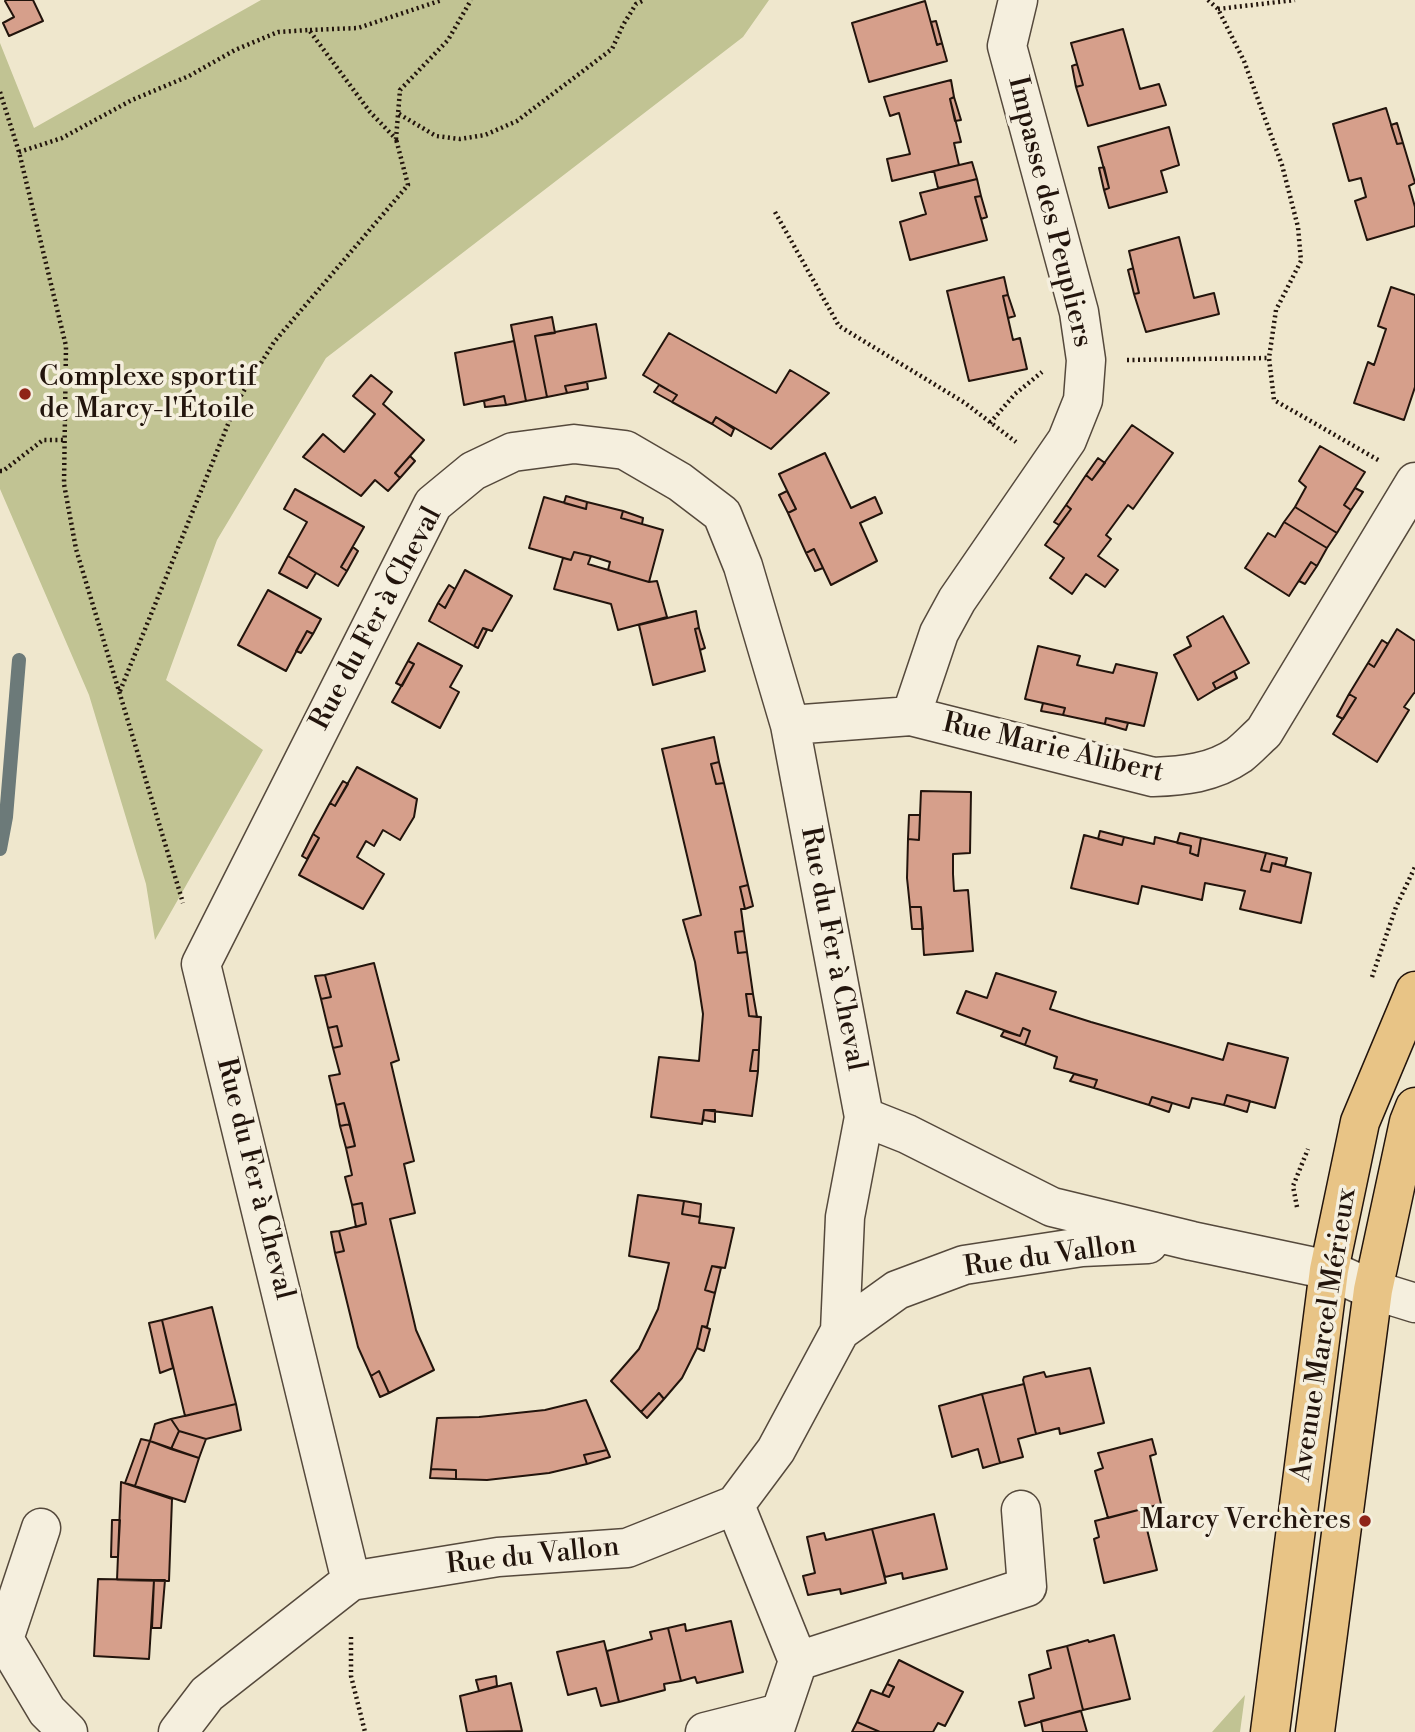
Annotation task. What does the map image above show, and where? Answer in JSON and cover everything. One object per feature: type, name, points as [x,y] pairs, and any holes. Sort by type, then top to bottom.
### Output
[{"type":"main road","name":"Avenue Marcel Mérieux","points":[[1270,1732],[1329,1270],[1360,1122],[1415,991]]},
{"type":"main road","name":"Avenue Marcel Mérieux","points":[[1315,1732],[1373,1290],[1409,1122],[1415,1107]]},
{"type":"street","name":"Impasse des Peupliers","points":[[911,716],[939,633],[957,600],[1067,440],[1083,400],[1086,360],[1079,312],[1007,46],[1018,0]]},
{"type":"street","name":"Rue du Fer à Cheval","points":[[351,1581],[201,964],[433,504],[473,471],[513,452],[574,444],[625,450],[680,482],[722,514],[743,566],[790,725],[864,1117],[845,1217]]},
{"type":"street","name":"Rue Marie Alibert","points":[[790,725],[911,716],[1153,778],[1182,776],[1209,770],[1238,755],[1264,732],[1415,482]]},
{"type":"street","name":"Rue du Vallon","points":[[864,1117],[907,1134],[1052,1207],[1192,1241],[1329,1270],[1373,1290],[1415,1303]]},
{"type":"street","name":"Rue du Vallon","points":[[178,1732],[207,1693],[351,1581],[498,1557],[627,1548],[735,1505],[776,1450],[840,1331],[845,1217]]},
{"type":"street","name":"Rue du Vallon","points":[[840,1331],[897,1290],[964,1265],[1082,1247],[1192,1241]]},
{"type":"street","points":[[705,1732],[777,1723],[798,1661],[735,1505]]},
{"type":"street","points":[[798,1661],[1027,1587],[1021,1510]]},
{"type":"street","points":[[41,1528],[4,1639],[47,1711],[68,1732]]},
{"type":"path","points":[[19,152],[62,138],[132,100],[189,76],[246,45],[278,32],[358,28],[442,0]]},
{"type":"path","points":[[119,691],[237,402],[274,342],[408,185],[396,139],[400,90],[448,40],[471,0]]},
{"type":"path","points":[[399,114],[436,136],[460,139],[485,135],[516,121],[612,49],[636,4],[644,0]]},
{"type":"path","points":[[1208,0],[1219,9],[1244,61],[1282,165],[1298,227],[1301,261],[1276,310],[1269,358],[1274,400],[1415,482]]},
{"type":"path","points":[[1219,9],[1295,0]]},
{"type":"path","points":[[309,30],[370,112],[396,139]]},
{"type":"path","points":[[0,92],[19,152],[66,346],[64,484],[76,549],[201,964]]},
{"type":"path","points":[[775,212],[839,326],[965,403],[1049,465]]},
{"type":"path","points":[[0,471],[43,440],[65,440]]},
{"type":"path","points":[[351,1581],[351,1676],[365,1732]]},
{"type":"green space","points":[[261,0],[769,0],[743,37],[326,358],[217,540],[166,680],[263,750],[155,940],[146,884],[89,695],[0,489],[0,43],[34,128]]},
{"type":"green space","points":[[1245,1695],[1240,1732],[1212,1732]]},
{"type":"building","points":[[33,0],[43,21],[9,36],[3,23],[14,17],[5,1]]},
{"type":"building","points":[[925,1],[937,45],[942,43],[947,61],[869,82],[852,23]]},
{"type":"building","points":[[936,21],[942,43],[937,45],[931,22]]},
{"type":"building","points":[[1123,29],[1140,89],[1159,84],[1166,105],[1088,126],[1076,87],[1083,85],[1071,43]]},
{"type":"building","points":[[1077,64],[1083,85],[1076,87],[1072,66]]},
{"type":"building","points":[[951,80],[954,97],[950,99],[961,142],[954,143],[959,165],[892,181],[887,159],[910,154],[899,113],[890,116],[884,97]]},
{"type":"building","points":[[954,97],[961,120],[955,121],[950,99]]},
{"type":"building","points":[[1386,108],[1397,144],[1403,143],[1415,183],[1409,186],[1415,207],[1415,226],[1367,240],[1355,201],[1366,197],[1361,178],[1349,181],[1333,124]]},
{"type":"building","points":[[1397,123],[1403,143],[1397,144],[1391,125]]},
{"type":"building","points":[[1169,127],[1179,165],[1161,171],[1167,192],[1109,208],[1104,190],[1109,188],[1098,147]]},
{"type":"building","points":[[972,162],[977,179],[938,188],[934,171]]},
{"type":"building","points":[[1104,167],[1109,188],[1104,190],[1099,168]]},
{"type":"building","points":[[977,179],[981,196],[975,197],[987,240],[910,260],[900,222],[926,214],[920,193]]},
{"type":"building","points":[[981,196],[987,217],[981,219],[975,197]]},
{"type":"building","points":[[1179,237],[1194,298],[1214,293],[1219,314],[1146,332],[1134,294],[1139,293],[1129,251]]},
{"type":"building","points":[[1133,268],[1139,293],[1134,294],[1128,270]]},
{"type":"building","points":[[1004,277],[1008,295],[1003,296],[1013,340],[1020,338],[1027,369],[969,381],[947,291]]},
{"type":"building","points":[[1391,287],[1415,295],[1415,387],[1404,420],[1354,403],[1368,362],[1374,365],[1386,329],[1378,326]]},
{"type":"building","points":[[1008,295],[1015,316],[1008,318],[1003,296]]},
{"type":"building","points":[[552,317],[555,333],[535,336],[547,397],[526,401],[511,325]]},
{"type":"building","points":[[596,324],[606,378],[565,386],[567,393],[547,397],[535,336]]},
{"type":"building","points":[[669,333],[776,393],[790,370],[829,393],[771,449],[716,417],[712,424],[672,402],[677,395],[643,375]]},
{"type":"building","points":[[514,341],[526,401],[506,405],[504,396],[464,405],[455,353]]},
{"type":"building","points":[[371,375],[392,392],[383,404],[424,440],[395,473],[400,478],[388,491],[375,480],[361,496],[303,457],[323,434],[344,452],[375,414],[353,396]]},
{"type":"building","points":[[587,382],[588,389],[567,393],[565,386]]},
{"type":"building","points":[[659,385],[677,395],[672,402],[654,392]]},
{"type":"building","points":[[504,396],[506,405],[485,407],[484,401]]},
{"type":"building","points":[[716,417],[734,429],[731,436],[712,424]]},
{"type":"building","points":[[1132,425],[1173,453],[1133,509],[1128,505],[1106,535],[1111,539],[1098,556],[1118,570],[1105,587],[1086,574],[1072,594],[1050,578],[1064,558],[1045,545],[1071,509],[1066,505],[1086,475],[1092,480]]},
{"type":"building","points":[[1320,446],[1365,472],[1344,505],[1351,510],[1337,533],[1295,507],[1306,487],[1299,481]]},
{"type":"building","points":[[825,453],[851,508],[875,497],[882,513],[860,523],[877,561],[831,585],[814,549],[806,553],[788,513],[796,509],[779,474]]},
{"type":"building","points":[[410,456],[415,461],[400,478],[395,473]]},
{"type":"building","points":[[1098,458],[1105,463],[1092,480],[1086,475]]},
{"type":"building","points":[[1355,488],[1363,492],[1351,510],[1344,505]]},
{"type":"building","points":[[295,489],[364,527],[341,567],[347,571],[338,586],[288,556],[307,522],[284,509]]},
{"type":"building","points":[[787,491],[796,509],[788,513],[779,495]]},
{"type":"building","points":[[566,496],[587,502],[586,509],[564,503]]},
{"type":"building","points":[[544,497],[586,509],[587,502],[623,511],[621,518],[663,530],[649,582],[608,570],[610,562],[591,556],[574,552],[571,560],[529,548]]},
{"type":"building","points":[[1066,505],[1071,509],[1059,525],[1054,522]]},
{"type":"building","points":[[1295,507],[1337,533],[1327,548],[1284,522]]},
{"type":"building","points":[[623,511],[643,518],[642,524],[621,518]]},
{"type":"building","points":[[1284,522],[1327,548],[1317,566],[1311,562],[1289,596],[1245,568],[1268,533],[1275,537]]},
{"type":"building","points":[[353,547],[358,551],[347,571],[341,567]]},
{"type":"building","points":[[814,549],[823,568],[815,571],[806,553]]},
{"type":"building","points":[[574,552],[591,556],[588,564],[649,582],[657,581],[667,617],[618,630],[611,604],[554,589],[563,558],[571,560]]},
{"type":"building","points":[[288,556],[316,573],[307,588],[279,573]]},
{"type":"building","points":[[1311,562],[1317,566],[1305,584],[1299,581]]},
{"type":"building","points":[[465,570],[512,596],[492,631],[483,628],[474,646],[429,621],[438,603],[445,608]]},
{"type":"building","points":[[449,585],[455,589],[445,608],[438,603]]},
{"type":"building","points":[[268,590],[321,619],[313,634],[307,631],[286,671],[238,645]]},
{"type":"building","points":[[696,611],[699,628],[695,629],[705,671],[653,685],[639,625]]},
{"type":"building","points":[[1223,616],[1249,663],[1213,683],[1216,689],[1198,700],[1174,655],[1191,646],[1187,637]]},
{"type":"building","points":[[483,628],[487,630],[478,648],[474,646]]},
{"type":"building","points":[[699,628],[705,648],[700,650],[695,629]]},
{"type":"building","points":[[1397,629],[1415,641],[1415,693],[1404,707],[1409,710],[1377,762],[1333,734],[1356,698],[1349,694],[1368,663],[1374,667]]},
{"type":"building","points":[[307,631],[313,634],[301,653],[296,651]]},
{"type":"building","points":[[1382,640],[1388,644],[1374,667],[1368,663]]},
{"type":"building","points":[[418,643],[462,666],[450,687],[459,692],[440,728],[392,702],[414,664],[408,661]]},
{"type":"building","points":[[1038,646],[1080,656],[1077,665],[1113,673],[1116,664],[1157,673],[1144,726],[1106,718],[1105,724],[1063,715],[1065,708],[1025,699]]},
{"type":"building","points":[[408,661],[414,664],[402,686],[396,683]]},
{"type":"building","points":[[1234,671],[1237,678],[1216,689],[1213,683]]},
{"type":"building","points":[[1349,694],[1356,698],[1343,719],[1337,716]]},
{"type":"building","points":[[1043,703],[1065,708],[1063,715],[1041,711]]},
{"type":"building","points":[[1106,718],[1128,723],[1126,730],[1105,724]]},
{"type":"building","points":[[714,737],[719,762],[711,764],[716,784],[724,783],[748,885],[740,887],[745,909],[741,909],[744,931],[735,932],[738,953],[747,952],[753,994],[746,994],[749,1016],[761,1017],[759,1050],[753,1050],[750,1071],[758,1071],[752,1116],[704,1110],[702,1124],[651,1117],[659,1057],[699,1061],[703,1014],[695,962],[683,920],[701,915],[662,749]]},
{"type":"building","points":[[719,762],[724,783],[716,784],[711,764]]},
{"type":"building","points":[[357,767],[417,799],[414,817],[400,840],[383,830],[374,846],[366,841],[357,857],[384,874],[363,909],[299,875],[319,838],[313,834],[330,803],[335,806]]},
{"type":"building","points":[[343,781],[348,784],[335,806],[330,803]]},
{"type":"building","points":[[921,791],[971,792],[970,853],[953,854],[953,874],[954,891],[968,890],[973,951],[924,955],[921,907],[910,907],[907,878],[908,839],[919,840]]},
{"type":"building","points":[[909,815],[920,815],[919,840],[908,839]]},
{"type":"building","points":[[1100,831],[1124,837],[1122,845],[1098,839]]},
{"type":"building","points":[[1180,833],[1201,838],[1198,856],[1190,853],[1191,846],[1177,843]]},
{"type":"building","points":[[313,834],[319,838],[307,859],[302,856]]},
{"type":"building","points":[[1084,835],[1122,845],[1124,837],[1154,844],[1155,837],[1191,846],[1190,853],[1198,856],[1201,838],[1266,853],[1261,870],[1270,872],[1272,863],[1311,873],[1301,923],[1240,909],[1245,891],[1205,883],[1202,900],[1142,886],[1138,904],[1071,888]]},
{"type":"building","points":[[1266,853],[1287,858],[1285,866],[1272,863],[1270,872],[1261,870]]},
{"type":"building","points":[[748,885],[753,906],[745,909],[740,887]]},
{"type":"building","points":[[910,907],[921,907],[923,929],[912,929]]},
{"type":"building","points":[[744,931],[747,952],[738,953],[735,932]]},
{"type":"building","points":[[374,963],[399,1060],[391,1063],[414,1161],[404,1164],[415,1213],[390,1219],[416,1330],[434,1370],[389,1393],[379,1371],[371,1376],[358,1347],[335,1253],[344,1251],[339,1231],[366,1224],[362,1203],[352,1205],[345,1177],[352,1175],[346,1148],[355,1146],[344,1103],[336,1105],[329,1076],[340,1074],[333,1048],[342,1046],[337,1026],[328,1028],[321,999],[331,997],[325,975]]},
{"type":"building","points":[[996,973],[1056,992],[1050,1009],[1091,1022],[1223,1060],[1228,1043],[1288,1058],[1275,1108],[1227,1095],[1224,1105],[1192,1098],[1189,1108],[1152,1097],[1149,1105],[1094,1088],[1097,1080],[1054,1068],[1057,1057],[1025,1045],[1030,1031],[1023,1028],[1020,1036],[957,1013],[966,991],[987,998]]},
{"type":"building","points":[[325,975],[331,997],[321,999],[315,976]]},
{"type":"building","points":[[746,994],[753,994],[757,1017],[749,1016]]},
{"type":"building","points":[[337,1026],[342,1046],[333,1048],[328,1028]]},
{"type":"building","points":[[1023,1028],[1030,1031],[1025,1045],[1001,1036],[1004,1031],[1020,1036]]},
{"type":"building","points":[[753,1050],[759,1050],[758,1071],[750,1071]]},
{"type":"building","points":[[1074,1074],[1097,1080],[1094,1088],[1070,1081]]},
{"type":"building","points":[[1227,1095],[1250,1101],[1247,1112],[1224,1105]]},
{"type":"building","points":[[1152,1097],[1172,1103],[1169,1112],[1149,1105]]},
{"type":"building","points":[[344,1103],[350,1124],[340,1126],[336,1105]]},
{"type":"building","points":[[704,1110],[715,1110],[715,1122],[703,1120]]},
{"type":"building","points":[[350,1124],[355,1146],[346,1148],[340,1126]]},
{"type":"building","points":[[638,1195],[684,1201],[682,1214],[700,1217],[699,1223],[734,1228],[725,1268],[712,1266],[705,1290],[715,1293],[707,1327],[702,1326],[697,1348],[682,1378],[664,1399],[659,1393],[641,1412],[611,1381],[639,1349],[658,1309],[669,1263],[629,1256]]},
{"type":"building","points":[[684,1201],[701,1204],[700,1217],[682,1214]]},
{"type":"building","points":[[362,1203],[366,1224],[356,1227],[352,1205]]},
{"type":"building","points":[[339,1231],[344,1251],[335,1253],[331,1232]]},
{"type":"building","points":[[712,1266],[721,1268],[715,1293],[705,1290]]},
{"type":"building","points":[[212,1307],[236,1404],[185,1416],[162,1320]]},
{"type":"building","points":[[162,1320],[173,1368],[160,1373],[149,1323]]},
{"type":"building","points":[[702,1326],[710,1329],[704,1351],[697,1348]]},
{"type":"building","points":[[1090,1368],[1104,1423],[1060,1434],[1059,1428],[1036,1434],[1024,1377],[1044,1372],[1046,1377]]},
{"type":"building","points":[[379,1371],[389,1393],[380,1397],[371,1376]]},
{"type":"building","points":[[1024,1384],[1036,1434],[1018,1439],[1023,1457],[1000,1463],[982,1394]]},
{"type":"building","points":[[659,1393],[664,1399],[647,1418],[641,1412]]},
{"type":"building","points":[[982,1394],[1000,1463],[983,1468],[978,1449],[952,1457],[939,1406]]},
{"type":"building","points":[[586,1400],[607,1450],[584,1455],[587,1464],[549,1473],[487,1480],[456,1479],[456,1470],[431,1469],[437,1418],[479,1417],[545,1410]]},
{"type":"building","points":[[236,1404],[241,1430],[206,1439],[179,1431],[171,1419]]},
{"type":"building","points":[[171,1419],[179,1431],[171,1449],[150,1441],[155,1424]]},
{"type":"building","points":[[179,1431],[206,1439],[199,1458],[171,1449]]},
{"type":"building","points":[[141,1439],[150,1441],[135,1486],[125,1483]]},
{"type":"building","points":[[1152,1439],[1156,1454],[1150,1456],[1161,1504],[1108,1518],[1095,1471],[1103,1468],[1098,1453]]},
{"type":"building","points":[[150,1441],[199,1458],[185,1502],[135,1486]]},
{"type":"building","points":[[607,1450],[610,1457],[587,1464],[584,1455]]},
{"type":"building","points":[[431,1469],[456,1470],[456,1479],[430,1478]]},
{"type":"building","points":[[121,1482],[172,1499],[169,1581],[117,1580]]},
{"type":"building","points":[[1142,1509],[1157,1570],[1104,1583],[1094,1539],[1099,1537],[1095,1521]]},
{"type":"building","points":[[934,1514],[947,1569],[903,1579],[902,1573],[885,1577],[872,1529]]},
{"type":"building","points":[[112,1520],[120,1520],[118,1557],[111,1557]]},
{"type":"building","points":[[872,1529],[886,1583],[841,1594],[840,1589],[808,1595],[803,1576],[815,1573],[807,1537],[824,1533],[826,1540]]},
{"type":"building","points":[[98,1579],[154,1580],[149,1659],[94,1656]]},
{"type":"building","points":[[154,1580],[165,1580],[161,1628],[152,1628]]},
{"type":"building","points":[[731,1621],[743,1672],[697,1683],[695,1677],[681,1681],[668,1628],[685,1624],[686,1631]]},
{"type":"building","points":[[668,1628],[681,1681],[664,1684],[665,1690],[619,1702],[607,1651],[652,1639],[650,1632]]},
{"type":"building","points":[[1114,1635],[1130,1699],[1083,1710],[1067,1646]]},
{"type":"building","points":[[604,1641],[619,1702],[601,1706],[596,1688],[568,1695],[557,1652]]},
{"type":"building","points":[[1067,1646],[1083,1710],[1025,1726],[1019,1702],[1034,1698],[1029,1675],[1051,1668],[1047,1651]]},
{"type":"building","points":[[899,1660],[963,1692],[945,1726],[938,1723],[933,1732],[880,1732],[857,1722],[871,1690],[889,1697],[894,1687],[887,1684]]},
{"type":"building","points":[[496,1676],[497,1686],[479,1691],[476,1680]]},
{"type":"building","points":[[511,1683],[522,1731],[467,1732],[460,1696]]},
{"type":"building","points":[[887,1684],[894,1687],[889,1697],[882,1694]]},
{"type":"building","points":[[1081,1711],[1087,1732],[1043,1732],[1041,1721]]},
{"type":"building","points":[[857,1722],[880,1732],[852,1732]]},
{"type":"waterway","points":[[0,849],[6,817],[19,660]]},
{"type":"place","name":"Complexe sportif de Marcy-l'Étoile","points":[[25,394]]},
{"type":"place","name":"Marcy Verchères","points":[[1365,1521]]}]
